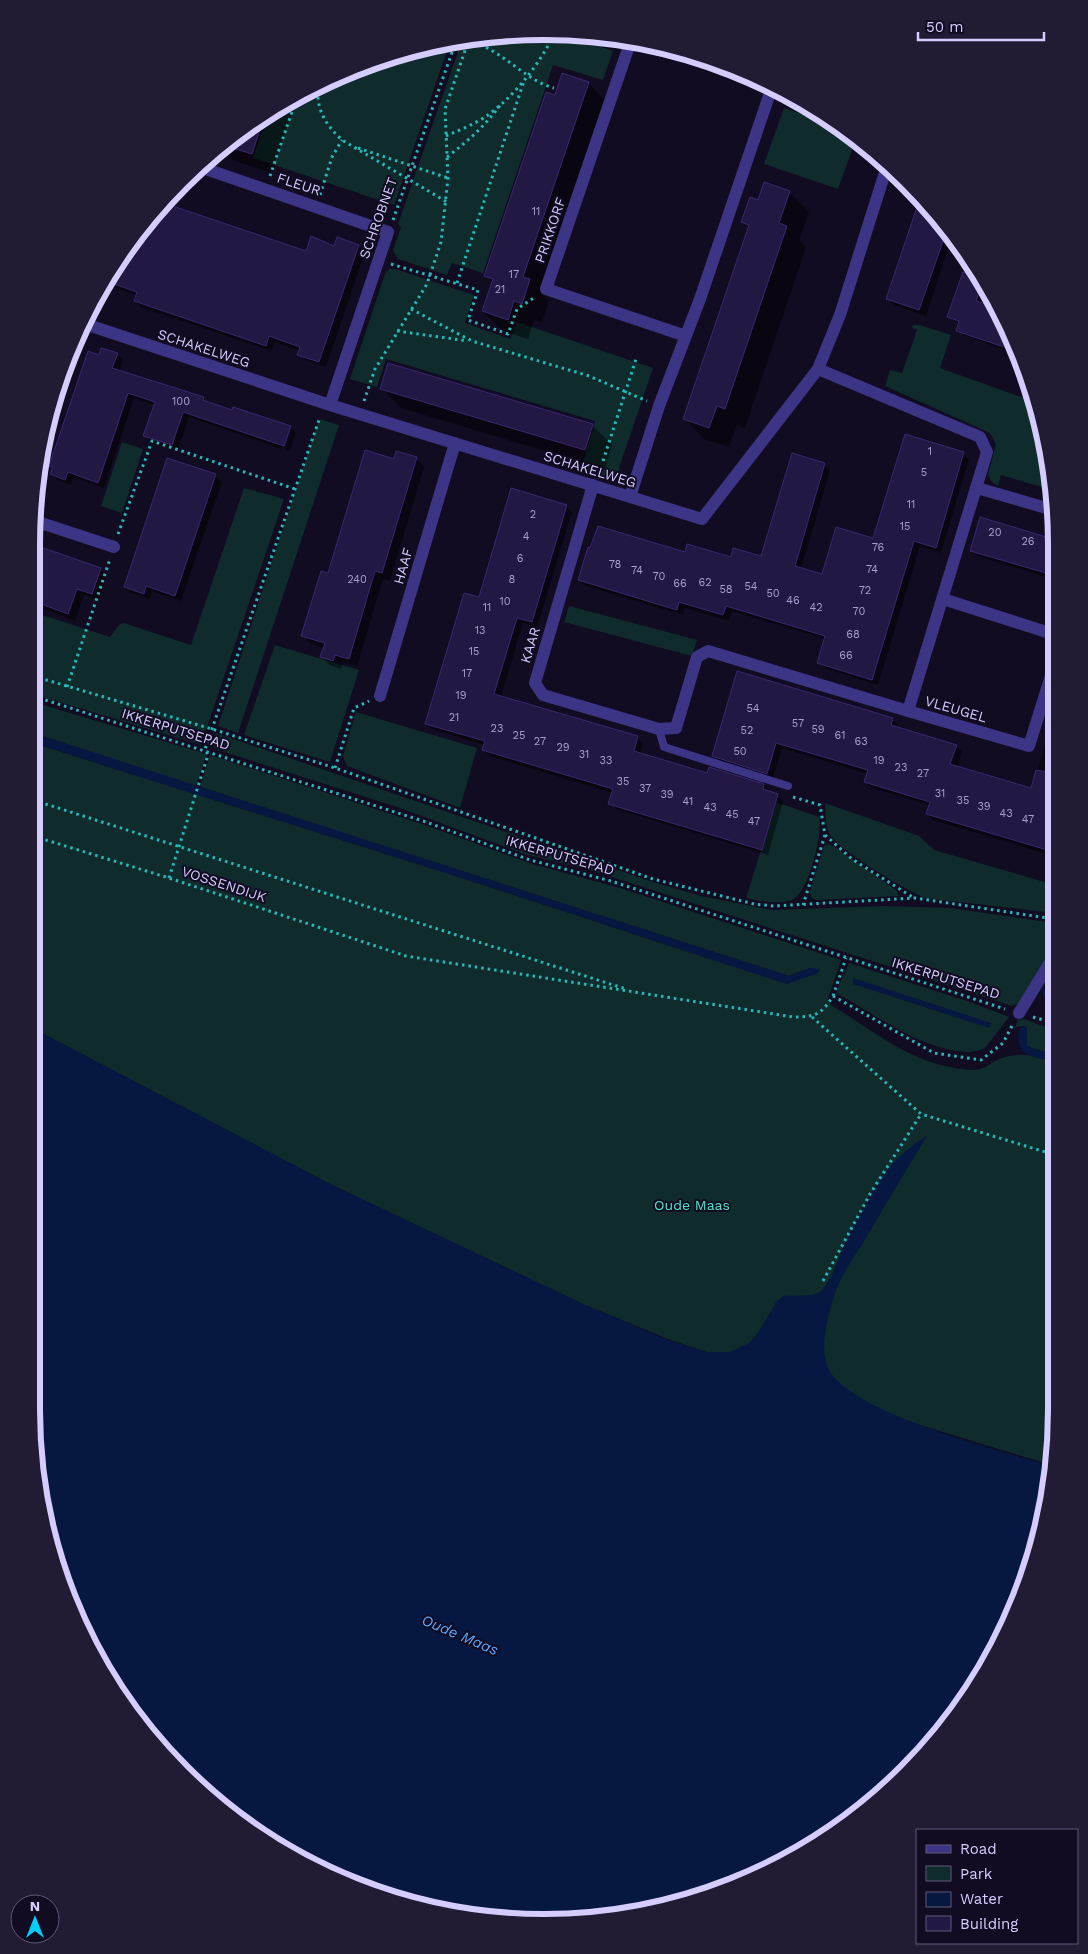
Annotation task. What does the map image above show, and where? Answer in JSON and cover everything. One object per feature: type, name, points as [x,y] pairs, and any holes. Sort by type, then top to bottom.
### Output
[{"type":"street","name":"PRIKKORF","points":[[546,289],[628,47]]},
{"type":"street","points":[[630,497],[659,406],[686,336],[770,94]]},
{"type":"street","name":"FLEUR","points":[[207,169],[388,232]]},
{"type":"street","name":"SCHAKELWEG","points":[[90,326],[330,405],[702,519],[818,368],[840,315],[885,173]]},
{"type":"street","name":"SCHROBNET","points":[[330,405],[388,232]]},
{"type":"street","points":[[546,289],[686,336]]},
{"type":"street","name":"VLEUGEL","points":[[818,368],[980,437],[987,452],[908,711],[1029,746],[1048,685]]},
{"type":"street","name":"HAAF","points":[[380,696],[455,444]]},
{"type":"street","name":"KAAR","points":[[593,485],[535,683],[543,695],[659,729]]},
{"type":"street","points":[[977,488],[1047,508]]},
{"type":"street","points":[[41,523],[114,547]]},
{"type":"street","points":[[943,600],[1048,632]]},
{"type":"street","points":[[659,729],[676,728],[697,657],[708,651],[908,711]]},
{"type":"street","points":[[1019,1013],[1048,966]]},
{"type":"lane","points":[[659,729],[664,747],[788,786]]},
{"type":"path","points":[[446,136],[485,117],[506,98],[524,81],[550,40]]},
{"type":"path","points":[[480,44],[542,85],[554,88]]},
{"type":"path","points":[[360,414],[375,369],[430,276],[441,242],[447,202],[448,178],[445,108],[466,46]]},
{"type":"path","name":"SCHROBNET","points":[[388,232],[408,181],[453,49]]},
{"type":"path","points":[[457,283],[524,81]]},
{"type":"path","points":[[319,93],[320,112],[328,127],[342,140],[408,181],[447,202]]},
{"type":"path","points":[[447,157],[469,141],[492,117],[506,98]]},
{"type":"path","points":[[266,189],[293,107]]},
{"type":"path","points":[[317,206],[332,158],[342,140]]},
{"type":"path","points":[[353,146],[448,178]]},
{"type":"path","points":[[378,260],[478,290],[468,320],[508,334],[517,309],[546,289]]},
{"type":"path","points":[[411,309],[472,341]]},
{"type":"path","points":[[397,331],[472,341],[589,376],[659,406]]},
{"type":"path","points":[[603,461],[637,356]]},
{"type":"path","points":[[169,878],[208,755],[205,749],[318,419],[330,405]]},
{"type":"path","points":[[67,687],[152,441],[295,489]]},
{"type":"path","points":[[40,678],[212,729],[335,768],[653,879],[754,904],[774,906],[803,905],[915,898],[1048,918]]},
{"type":"path","points":[[335,768],[354,708],[380,696]]},
{"type":"path","name":"IKKERPUTSEPAD","points":[[40,698],[205,749],[426,822],[530,860],[611,881],[1048,1021]]},
{"type":"path","points":[[788,786],[787,796],[820,805],[825,835],[803,905]]},
{"type":"path","points":[[40,802],[636,992],[793,1017],[812,1017],[825,1009],[833,996],[846,958]]},
{"type":"path","points":[[825,835],[852,859],[915,898]]},
{"type":"path","name":"VOSSENDIJK","points":[[40,838],[406,956],[636,992]]},
{"type":"path","points":[[833,996],[934,1053],[981,1060],[1003,1043],[1019,1013]]},
{"type":"path","points":[[812,1017],[921,1114],[1048,1153]]},
{"type":"path","points":[[823,1281],[870,1194],[921,1114]]},
{"type":"green space","points":[[544,40],[586,42],[613,51],[603,80],[553,65],[483,273],[452,263],[447,275],[398,259],[393,250],[401,227],[398,224],[459,47],[511,41]]},
{"type":"green space","points":[[447,50],[394,205],[253,158],[265,125],[292,108],[351,78],[414,57]]},
{"type":"green space","points":[[784,108],[812,118],[854,146],[838,189],[764,164]]},
{"type":"green space","points":[[389,269],[395,269],[474,295],[465,323],[510,339],[517,322],[653,368],[619,468],[619,471],[630,476],[622,481],[581,469],[595,421],[386,359],[377,387],[350,379],[385,274]]},
{"type":"green space","points":[[913,325],[919,325],[951,335],[940,368],[1026,399],[1038,446],[1045,488],[1001,475],[998,486],[991,481],[988,475],[996,444],[990,433],[885,386],[890,370],[902,373],[917,330],[912,328]]},
{"type":"green space","points":[[319,419],[339,425],[238,733],[218,726]]},
{"type":"green space","points":[[122,442],[143,449],[122,513],[101,506]]},
{"type":"green space","points":[[244,488],[284,499],[201,745],[40,696],[40,614],[110,637],[120,624],[124,623],[191,645]]},
{"type":"green space","points":[[569,606],[697,640],[692,656],[564,622]]},
{"type":"green space","points":[[275,645],[359,670],[330,762],[244,735]]},
{"type":"green space","points":[[40,704],[207,754],[196,786],[40,735]]},
{"type":"green space","points":[[356,712],[477,748],[460,808],[347,766],[343,756]]},
{"type":"green space","points":[[216,733],[653,882],[701,896],[772,910],[884,906],[950,908],[1048,922],[1048,956],[1020,1003],[1012,1006],[593,871],[524,854],[400,808],[215,749],[213,743]]},
{"type":"green space","name":"Oude Maas","points":[[40,745],[462,878],[787,984],[810,968],[789,976],[200,787],[210,755],[425,825],[529,863],[620,888],[841,960],[828,999],[831,1005],[899,1048],[934,1063],[954,1068],[978,1070],[1002,1058],[1017,1055],[1032,1056],[1048,1060],[1048,1410],[1045,1463],[917,1424],[668,1339],[585,1305],[332,1185],[40,1032]]},
{"type":"green space","points":[[776,802],[819,817],[820,825],[817,848],[809,875],[798,895],[792,900],[775,902],[746,898]]},
{"type":"green space","points":[[825,803],[919,836],[934,850],[1048,883],[1048,912],[925,898],[858,859],[835,840],[829,833],[826,822]]},
{"type":"green space","points":[[828,844],[896,890],[899,896],[816,900],[812,898],[810,892],[824,846]]},
{"type":"green space","points":[[849,963],[973,1003],[1009,1017],[985,1048],[968,1052],[949,1050],[932,1045],[899,1030],[836,993]]},
{"type":"green space","points":[[1024,1019],[1048,1028],[1048,1052],[1027,1045],[1027,1028],[1024,1026],[1015,1027],[1018,1020]]},
{"type":"water","points":[[40,735],[789,976],[810,968],[820,969],[818,973],[787,984],[462,878],[40,745]]},
{"type":"water","points":[[853,978],[991,1023],[989,1028],[853,984]]},
{"type":"water","points":[[1048,984],[1048,998],[1042,994]]},
{"type":"water","points":[[1024,1026],[1027,1028],[1027,1045],[1048,1052],[1048,1060],[1025,1054],[1021,1050],[1018,1037],[1020,1027]]},
{"type":"water","points":[[40,1032],[332,1185],[585,1305],[668,1340],[706,1352],[730,1352],[749,1343],[758,1333],[776,1302],[783,1296],[812,1295],[820,1292],[831,1277],[867,1200],[887,1170],[899,1157],[927,1136],[847,1267],[838,1285],[829,1314],[824,1347],[825,1357],[827,1366],[840,1383],[863,1399],[928,1428],[1045,1464],[1031,1540],[1010,1603],[996,1633],[963,1690],[923,1742],[876,1789],[851,1810],[796,1846],[737,1876],[674,1897],[610,1910],[544,1914],[478,1910],[414,1897],[351,1876],[321,1862],[264,1829],[237,1810],[188,1766],[144,1717],[125,1690],[92,1633],[78,1603],[57,1540],[44,1476],[41,1443]]},
{"type":"building","points":[[562,73],[589,82],[523,277],[530,279],[522,304],[514,301],[508,320],[482,311],[493,279],[484,276],[546,92],[555,95]]},
{"type":"building","points":[[261,127],[252,154],[233,148]]},
{"type":"building","points":[[764,182],[790,191],[779,223],[787,226],[725,409],[717,406],[709,428],[683,419],[749,225],[741,222],[750,197],[758,200]]},
{"type":"building","points":[[171,205],[306,251],[311,236],[334,246],[337,237],[359,245],[319,362],[297,355],[300,347],[269,336],[266,346],[134,301],[137,292],[113,284],[144,237],[160,218],[162,219],[164,213]]},
{"type":"building","points":[[917,206],[944,238],[919,310],[886,299]]},
{"type":"building","points":[[963,272],[969,274],[979,291],[976,301],[987,305],[1009,349],[956,331],[959,321],[947,317]]},
{"type":"building","points":[[101,348],[118,353],[112,368],[204,397],[203,400],[232,410],[233,407],[291,426],[284,446],[183,412],[172,445],[143,436],[155,402],[128,393],[98,483],[68,472],[65,480],[50,474],[53,467],[49,466],[88,351],[99,355]]},
{"type":"building","points":[[388,363],[593,424],[585,450],[380,389]]},
{"type":"building","points":[[905,434],[964,452],[936,548],[914,541],[872,680],[817,663],[825,636],[726,606],[723,615],[679,602],[677,610],[578,580],[588,547],[590,548],[598,526],[685,552],[687,544],[731,557],[733,548],[761,556],[792,453],[825,463],[795,566],[822,574],[836,527],[873,538]]},
{"type":"building","points":[[365,450],[394,459],[396,451],[417,457],[382,573],[375,571],[349,659],[335,655],[333,661],[320,657],[325,643],[301,636],[321,571],[328,573]]},
{"type":"building","points":[[167,458],[216,474],[175,596],[146,586],[144,594],[124,587]]},
{"type":"building","points":[[511,488],[567,505],[532,622],[517,618],[494,694],[638,736],[634,751],[707,773],[709,767],[764,784],[763,789],[778,794],[762,850],[608,804],[613,789],[482,750],[485,741],[425,724],[464,593],[479,597]]},
{"type":"building","points":[[980,517],[1048,537],[1048,574],[970,551]]},
{"type":"building","points":[[40,547],[101,568],[92,594],[77,589],[68,614],[40,604]]},
{"type":"building","points":[[737,671],[893,718],[891,725],[957,745],[950,764],[1031,788],[1036,770],[1048,772],[1048,850],[926,814],[930,802],[864,782],[868,770],[776,743],[767,774],[712,756]]}]
